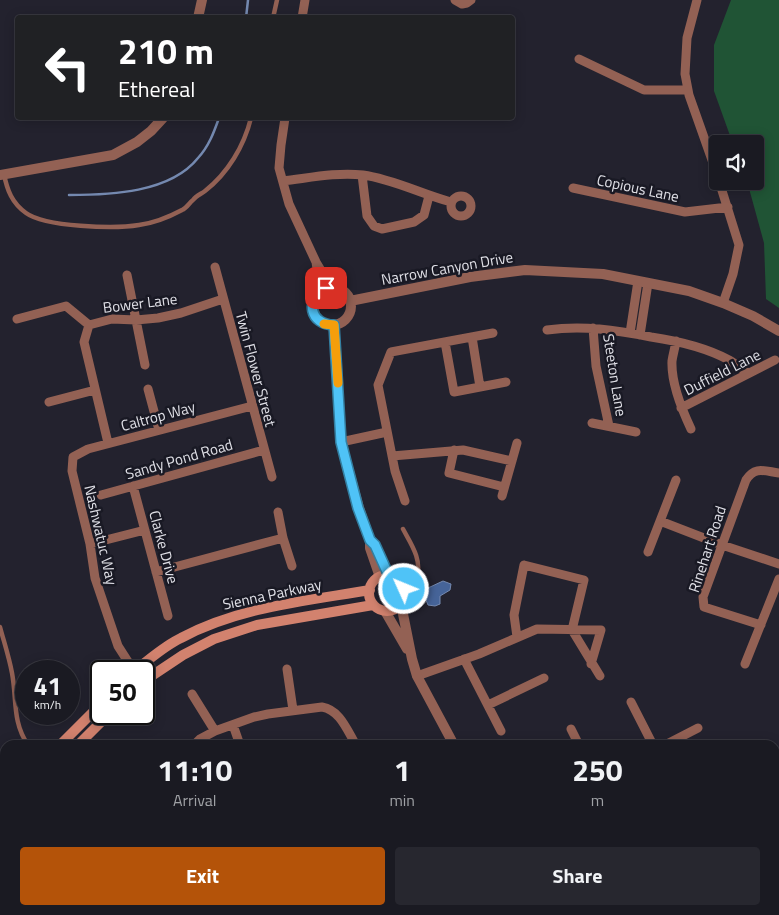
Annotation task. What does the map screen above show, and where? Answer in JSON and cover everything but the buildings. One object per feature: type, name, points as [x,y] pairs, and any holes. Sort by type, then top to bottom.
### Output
[{"type":"main road","points":[[385,576],[398,580],[403,588],[401,604],[394,610],[385,611],[373,605],[370,600],[370,590],[373,582],[385,576]]},
{"type":"main road","name":"Sienna Parkway","points":[[149,660],[179,638],[223,620],[258,610],[370,590]]},
{"type":"main road","name":"Sienna Parkway","points":[[155,673],[183,654],[214,639],[257,626],[373,605]]},
{"type":"main road","points":[[65,740],[90,715]]},
{"type":"main road","points":[[83,740],[98,725]]},
{"type":"street","points":[[199,15],[202,0]]},
{"type":"street","points":[[302,15],[305,0]]},
{"type":"street","points":[[455,0],[462,4],[468,3],[470,0]]},
{"type":"street","points":[[697,0],[687,38],[685,74],[688,90],[709,151]]},
{"type":"street","points":[[579,59],[644,90],[688,90]]},
{"type":"street","points":[[2,175],[113,155],[137,142],[161,120]]},
{"type":"street","points":[[285,120],[280,168],[289,204],[316,262],[332,287],[343,291],[350,301],[350,312],[340,324],[323,324],[315,316],[312,305],[320,291],[332,287]]},
{"type":"street","points":[[283,181],[331,174],[362,175],[388,180],[429,196],[451,202]]},
{"type":"street","points":[[362,175],[367,216],[374,226],[382,229],[414,222],[424,215],[429,196]]},
{"type":"street","name":"Copious Lane","points":[[573,188],[684,212],[728,207]]},
{"type":"street","points":[[722,190],[739,245],[724,303]]},
{"type":"street","points":[[316,262],[320,291]]},
{"type":"street","name":"Twin Flower Street","points":[[215,267],[272,478]]},
{"type":"street","name":"Narrow Canyon Drive","points":[[350,301],[470,277],[525,270],[603,274],[688,291],[724,303],[753,316],[779,332]]},
{"type":"street","points":[[127,275],[145,365]]},
{"type":"street","points":[[635,334],[643,282]]},
{"type":"street","name":"Bower Lane","points":[[89,325],[112,319],[136,320],[158,318],[181,313],[223,299]]},
{"type":"street","name":"Bower Lane","points":[[17,319],[66,306],[89,325]]},
{"type":"street","name":"Bower Lane","points":[[89,325],[84,342],[108,443]]},
{"type":"street","points":[[334,325],[341,442],[358,508],[370,540],[375,545],[385,576]]},
{"type":"street","points":[[547,330],[569,327],[593,328],[676,341],[714,353],[729,360],[748,373]]},
{"type":"street","name":"Steeton Lane","points":[[593,328],[596,366],[609,426]]},
{"type":"street","points":[[405,501],[395,471],[378,384],[391,352],[492,332]]},
{"type":"street","points":[[472,336],[480,387]]},
{"type":"street","points":[[676,341],[672,362],[675,386],[681,408],[691,429]]},
{"type":"street","points":[[445,342],[454,392],[506,382]]},
{"type":"street","name":"Duffield Lane","points":[[681,408],[775,360]]},
{"type":"street","points":[[148,389],[159,430]]},
{"type":"street","points":[[48,402],[95,390]]},
{"type":"street","name":"Caltrop Way","points":[[73,457],[88,448],[252,406]]},
{"type":"street","points":[[592,423],[636,432]]},
{"type":"street","points":[[341,442],[387,432]]},
{"type":"street","points":[[502,496],[517,443]]},
{"type":"street","name":"Sandy Pond Road","points":[[101,495],[264,450]]},
{"type":"street","points":[[454,450],[449,473],[504,487]]},
{"type":"street","points":[[392,456],[463,450],[512,461]]},
{"type":"street","name":"Nashwatuc Way","points":[[73,457],[72,471],[90,544],[95,578],[118,646],[127,660]]},
{"type":"street","name":"Rinehart Road","points":[[761,625],[704,607],[703,597],[750,472],[755,470],[779,473]]},
{"type":"street","points":[[648,552],[676,480]]},
{"type":"street","name":"Clarke Drive","points":[[134,486],[168,616]]},
{"type":"street","points":[[278,512],[283,538],[292,566]]},
{"type":"street","points":[[660,521],[722,545],[779,564]]},
{"type":"street","points":[[90,544],[145,530]]},
{"type":"street","points":[[156,572],[283,538]]},
{"type":"street","points":[[518,637],[514,615],[524,565],[584,580],[572,630],[600,676]]},
{"type":"street","points":[[745,664],[779,579]]},
{"type":"street","points":[[401,604],[417,676],[451,740]]},
{"type":"street","points":[[385,611],[412,659]]},
{"type":"street","points":[[417,676],[537,629],[601,630],[592,664]]},
{"type":"street","points":[[464,659],[501,731]]},
{"type":"street","points":[[287,669],[293,710]]},
{"type":"street","points":[[488,705],[544,678]]},
{"type":"street","points":[[192,694],[215,731]]},
{"type":"street","points":[[631,702],[650,740]]},
{"type":"street","points":[[199,740],[215,731],[268,714],[322,707],[330,708],[340,718],[353,740]]},
{"type":"street","points":[[233,725],[238,740]]},
{"type":"street","points":[[675,740],[698,728]]},
{"type":"street","points":[[571,730],[576,740]]},
{"type":"lane","points":[[274,15],[277,0]]},
{"type":"lane","points":[[2,175],[12,200],[34,218],[51,222],[99,226],[140,225],[185,209],[192,200],[206,191],[231,163],[241,146],[250,120]]},
{"type":"lane","points":[[403,529],[420,568],[417,577],[403,588]]},
{"type":"lane","points":[[403,588],[403,580],[417,577]]},
{"type":"lane","points":[[0,627],[12,674],[17,724],[25,740]]},
{"type":"green space","points":[[731,0],[779,0],[779,308],[766,299],[764,243],[749,190],[764,190],[764,135],[730,135],[714,91],[714,45]]},
{"type":"water","points":[[443,581],[451,584],[450,590],[440,596],[440,604],[435,606],[428,605],[424,595],[428,588]]},
{"type":"waterway","points":[[246,15],[248,0]]},
{"type":"waterway","points":[[69,195],[120,193],[138,190],[172,179],[186,170],[202,153],[211,139],[218,120]]},
{"type":"slow traffic","points":[[324,324],[334,325],[338,383]]},
{"type":"route","points":[[326,288],[317,294],[312,305],[318,320],[323,324],[334,325],[341,442],[358,508],[370,540],[375,545],[389,576],[402,583],[404,589]]}]
